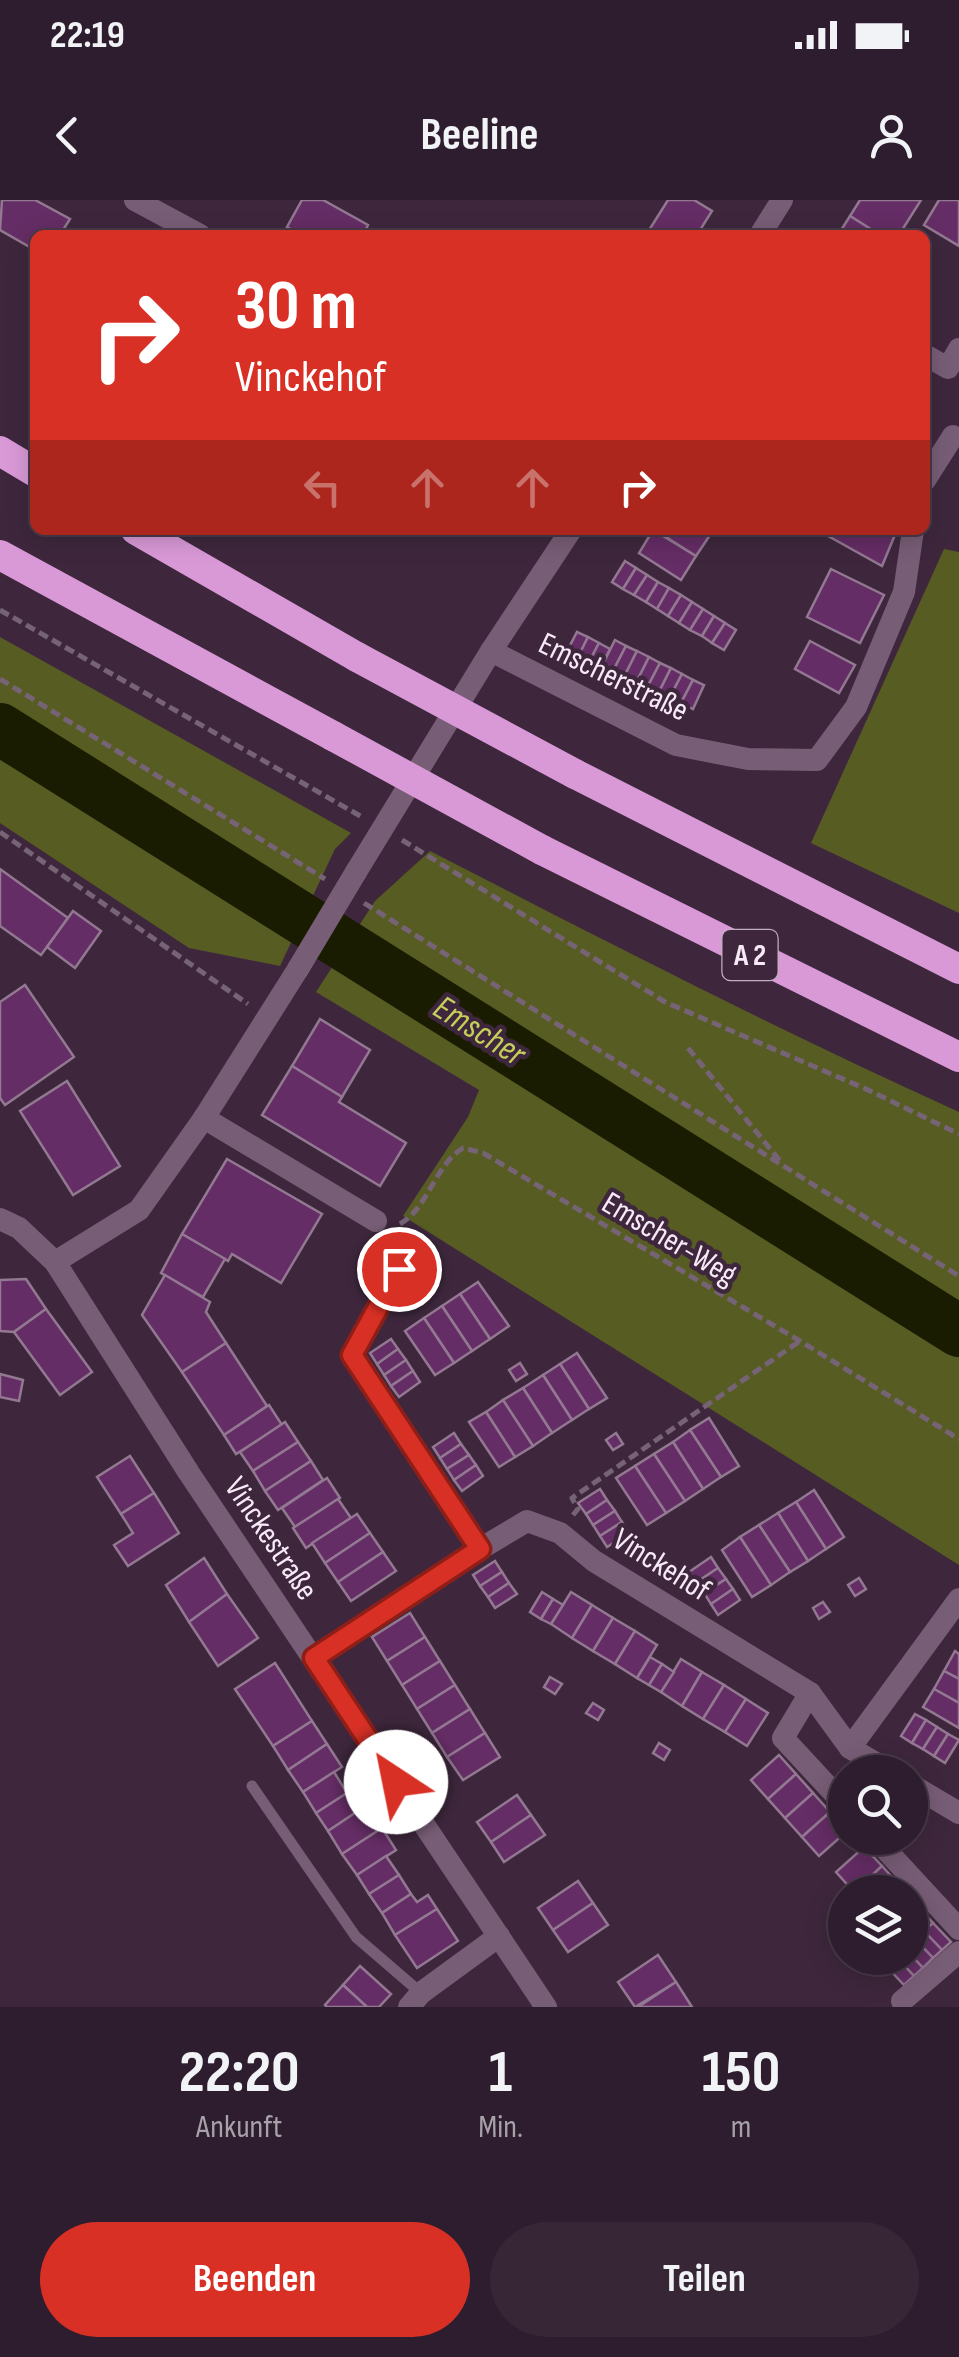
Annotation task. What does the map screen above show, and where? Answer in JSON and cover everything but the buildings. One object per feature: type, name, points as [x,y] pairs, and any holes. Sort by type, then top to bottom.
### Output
[{"type":"highway","points":[[0,452],[30,469]]},
{"type":"highway","name":"A 2","points":[[145,535],[357,657],[575,774],[959,969]]},
{"type":"highway","name":"A 2","points":[[0,555],[542,850],[959,1057]]},
{"type":"street","points":[[135,200],[191,230]]},
{"type":"street","points":[[763,230],[782,200]]},
{"type":"street","points":[[930,357],[948,368],[959,349]]},
{"type":"street","points":[[930,472],[953,436]]},
{"type":"street","name":"Emscherstraße","points":[[55,1262],[139,1210],[204,1118],[353,883],[490,651],[567,535]]},
{"type":"street","name":"Emscherstraße","points":[[490,651],[676,745],[748,759],[816,760],[856,708],[904,592],[912,535]]},
{"type":"street","points":[[204,1118],[376,1221]]},
{"type":"street","name":"Vinckestraße","points":[[0,1219],[19,1228],[55,1262],[189,1473],[546,2007]]},
{"type":"street","points":[[399,1269],[352,1355],[480,1549]]},
{"type":"street","points":[[314,1658],[527,1521],[560,1533]]},
{"type":"street","name":"Vinckehof","points":[[560,1533],[594,1561],[810,1693],[850,1748],[862,1755]]},
{"type":"street","points":[[850,1748],[959,1599]]},
{"type":"street","points":[[810,1693],[783,1738],[828,1787]]},
{"type":"street","points":[[928,1795],[959,1814]]},
{"type":"street","points":[[891,1855],[959,1929]]},
{"type":"street","points":[[415,2000],[499,1936]]},
{"type":"street","points":[[902,2001],[959,1952]]},
{"type":"lane","points":[[252,1786],[356,1937],[415,2000]]},
{"type":"path","points":[[0,610],[382,828],[665,1002],[866,1088],[959,1134]]},
{"type":"path","points":[[0,679],[334,884]]},
{"type":"path","points":[[0,832],[267,1018]]},
{"type":"path","points":[[353,883],[785,1167],[959,1276]]},
{"type":"path","points":[[688,1048],[785,1167]]},
{"type":"path","name":"Emscher-Weg","points":[[376,1221],[393,1229],[411,1218],[450,1156],[464,1148],[483,1153],[959,1440]]},
{"type":"path","points":[[560,1533],[578,1508],[572,1498],[800,1341]]},
{"type":"green space","points":[[944,549],[959,552],[959,913],[811,843]]},
{"type":"green space","points":[[0,637],[351,833],[335,849],[280,966],[189,948],[0,823]]},
{"type":"green space","points":[[430,851],[759,1018],[959,1112],[959,1565],[403,1216],[468,1117],[479,1090],[316,992],[375,901]]},
{"type":"waterway","name":"Emscher","points":[[0,729],[959,1331]]},
{"type":"route","points":[[396,1782],[314,1658],[480,1549],[352,1355],[399,1269]]}]
